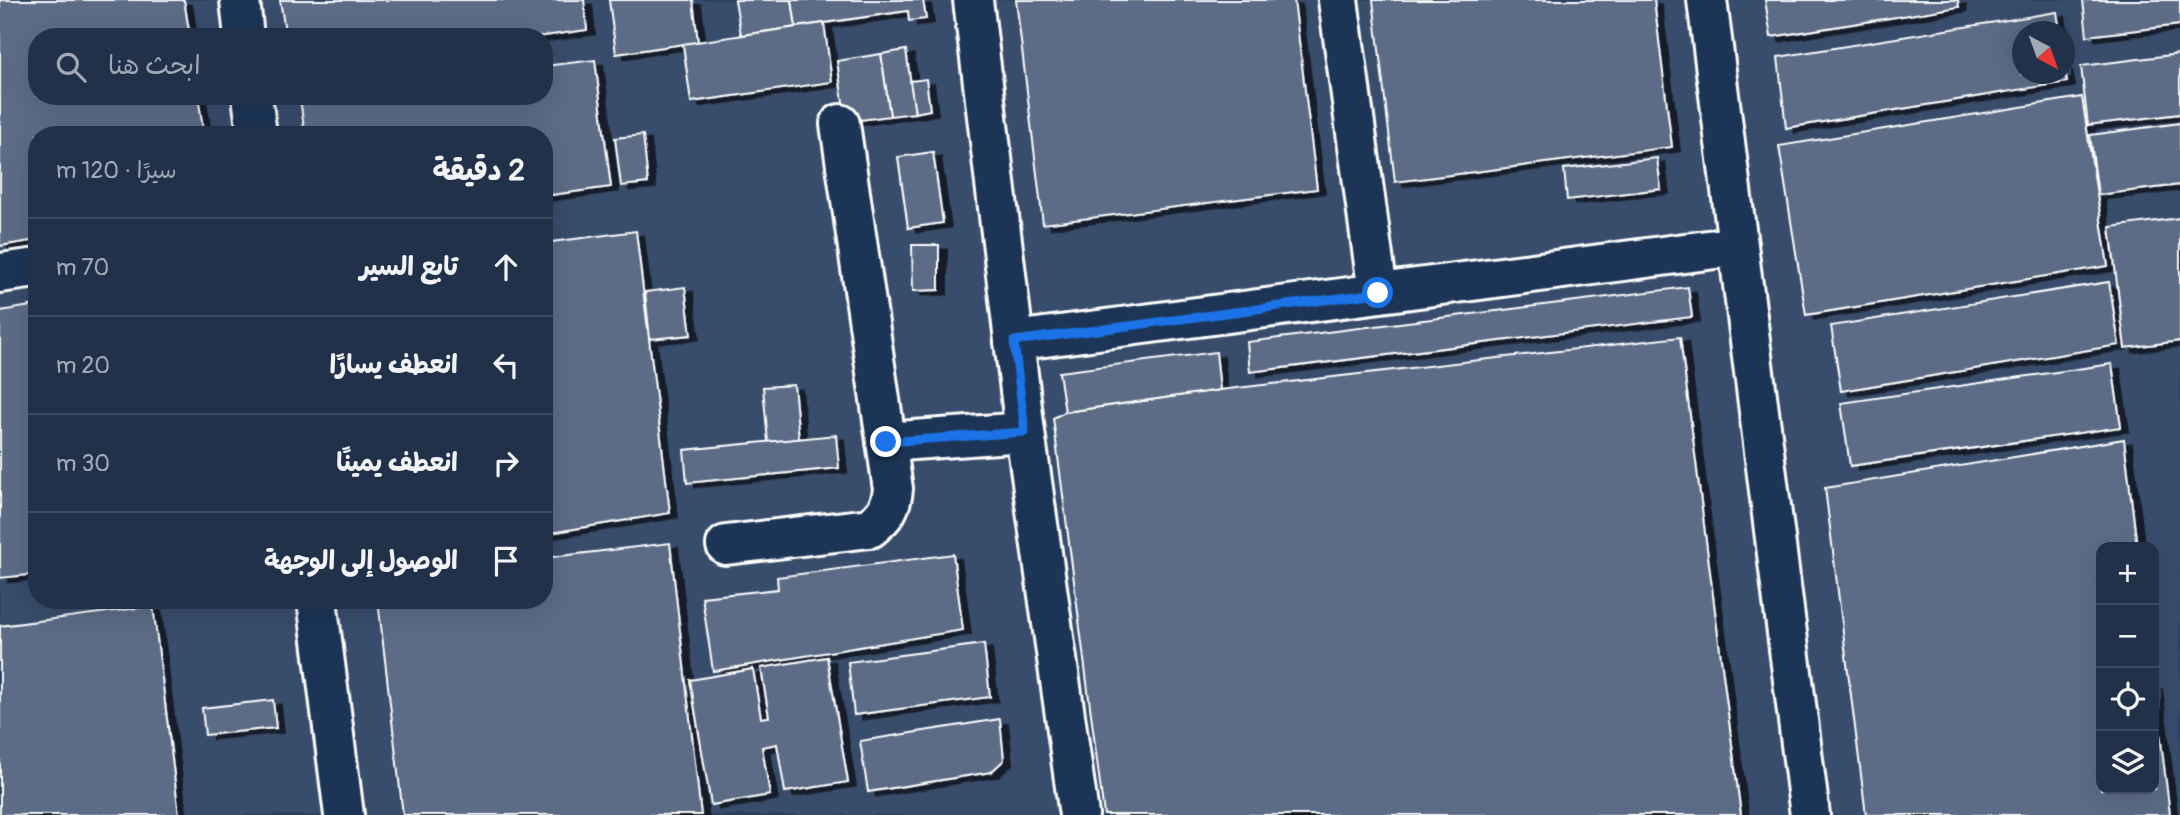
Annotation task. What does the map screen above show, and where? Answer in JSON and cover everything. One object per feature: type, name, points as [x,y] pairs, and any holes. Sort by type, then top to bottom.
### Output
[{"type":"street","points":[[240,0],[243,28]]},
{"type":"street","points":[[973,0],[1025,432],[1079,815]]},
{"type":"street","points":[[1338,0],[1378,293]]},
{"type":"street","points":[[1707,0],[1810,815]]},
{"type":"street","points":[[253,105],[256,126]]},
{"type":"street","points":[[726,545],[870,528],[883,518],[891,505],[893,489],[840,124]]},
{"type":"street","points":[[1014,341],[1738,246]]},
{"type":"street","points":[[0,273],[28,269]]},
{"type":"street","points":[[886,442],[1025,432]]},
{"type":"street","points":[[318,609],[344,815]]},
{"type":"shaded area","points":[[0,0],[2180,0],[2180,815],[0,815]]},
{"type":"building","points":[[0,0],[184,0],[189,28],[28,28],[28,105],[199,105],[203,126],[28,126],[28,241],[0,246]]},
{"type":"building","points":[[280,0],[584,0],[587,30],[553,35],[553,28],[285,28]]},
{"type":"building","points":[[609,0],[693,0],[698,42],[616,54]]},
{"type":"building","points":[[735,0],[792,0],[796,27],[741,35]]},
{"type":"building","points":[[792,0],[923,0],[926,19],[909,21],[908,11],[796,27]]},
{"type":"building","points":[[1016,0],[1294,0],[1317,189],[1043,224]]},
{"type":"building","points":[[1373,0],[1654,0],[1672,147],[1395,182]]},
{"type":"building","points":[[1765,0],[1958,0],[1959,7],[1771,37]]},
{"type":"building","points":[[2083,0],[2180,0],[2180,25],[2087,36]]},
{"type":"building","points":[[2057,12],[2058,21],[2012,21],[2012,84],[2055,84],[1786,128],[1778,57]]},
{"type":"building","points":[[824,23],[832,82],[691,102],[683,44]]},
{"type":"building","points":[[906,50],[915,113],[890,116],[881,54]]},
{"type":"building","points":[[881,54],[890,116],[846,122],[837,61]]},
{"type":"building","points":[[2180,54],[2180,114],[2088,125],[2081,66]]},
{"type":"building","points":[[595,60],[611,187],[553,195],[553,126],[304,126],[301,105],[553,105],[553,65]]},
{"type":"building","points":[[926,79],[930,110],[915,113],[910,81]]},
{"type":"building","points":[[2082,97],[2108,266],[1806,315],[1779,146]]},
{"type":"building","points":[[2180,123],[2180,185],[2098,195],[2090,135]]},
{"type":"building","points":[[643,135],[648,183],[621,186],[615,138]]},
{"type":"building","points":[[933,152],[943,223],[908,228],[898,157]]},
{"type":"building","points":[[1657,158],[1661,189],[1567,200],[1564,169]]},
{"type":"building","points":[[2180,218],[2180,341],[2125,348],[2110,227]]},
{"type":"building","points":[[636,231],[670,513],[553,532],[553,242]]},
{"type":"building","points":[[912,245],[939,245],[939,290],[913,291]]},
{"type":"building","points":[[2109,282],[2119,345],[1841,391],[1831,326]]},
{"type":"building","points":[[685,287],[691,335],[650,339],[645,292]]},
{"type":"building","points":[[1688,287],[1692,317],[1250,372],[1247,342]]},
{"type":"building","points":[[28,306],[28,575],[0,578],[0,311]]},
{"type":"building","points":[[1680,337],[1741,815],[1104,815],[1053,418],[1065,412],[1220,390]]},
{"type":"building","points":[[1216,352],[1220,390],[1065,412],[1059,372]]},
{"type":"building","points":[[2112,364],[2121,427],[1850,466],[1841,403]]},
{"type":"building","points":[[794,385],[799,439],[768,442],[763,387]]},
{"type":"building","points":[[836,435],[839,468],[687,483],[684,450]]},
{"type":"building","points":[[2124,439],[2136,542],[2096,542],[2096,794],[2159,794],[2159,725],[2170,815],[1866,815],[1825,488]]},
{"type":"building","points":[[670,543],[701,815],[403,815],[379,609],[553,609],[553,557]]},
{"type":"building","points":[[953,554],[963,630],[713,671],[702,597],[778,589],[777,577]]},
{"type":"building","points":[[130,609],[153,609],[179,815],[0,815],[0,626]]},
{"type":"building","points":[[984,644],[990,697],[854,715],[848,662]]},
{"type":"building","points":[[827,657],[848,782],[785,792],[777,744],[762,747],[770,795],[711,805],[690,680],[753,669],[761,718],[769,717],[761,668]]},
{"type":"building","points":[[273,700],[276,728],[205,735],[202,708]]},
{"type":"building","points":[[1000,719],[1004,760],[991,772],[868,792],[860,741]]},
{"type":"route","points":[[886,442],[1025,432],[1014,341],[1378,293]]}]
